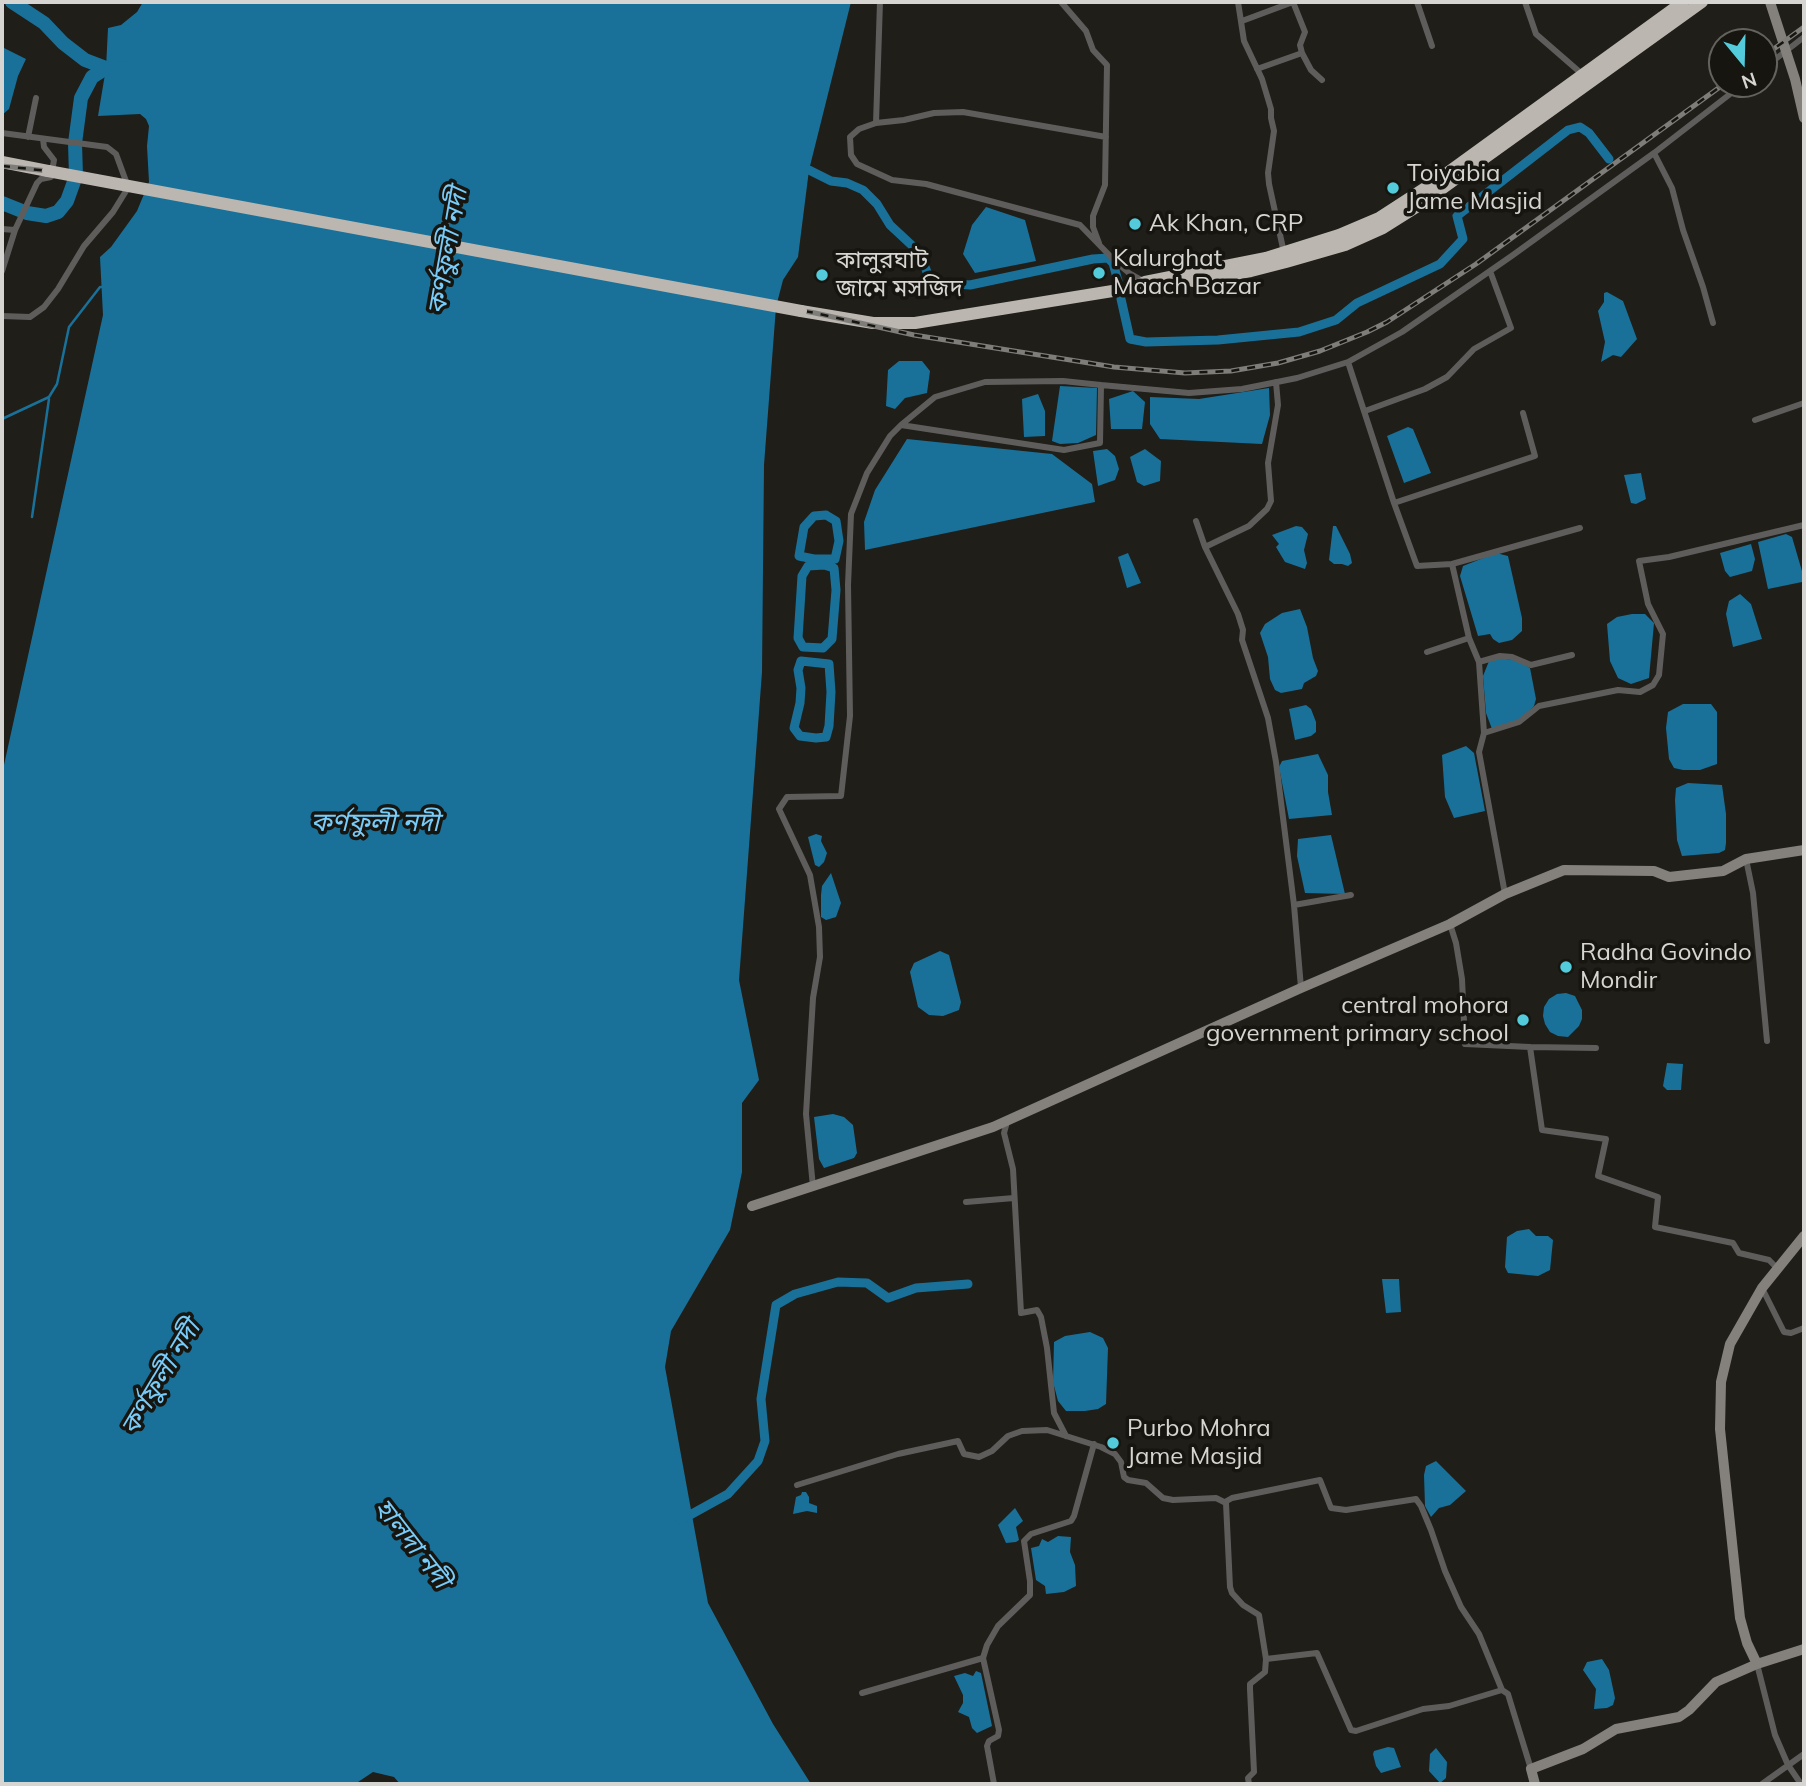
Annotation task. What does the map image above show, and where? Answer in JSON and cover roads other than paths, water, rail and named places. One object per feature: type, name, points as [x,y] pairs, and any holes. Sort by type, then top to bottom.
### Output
[{"type":"highway","points":[[1587,79],[1683,2]]},
{"type":"highway","points":[[2,162],[408,240],[873,323],[915,323],[1131,288],[1266,258],[1284,257],[1339,235],[1378,218],[1436,181],[1702,2]]},
{"type":"main road","points":[[1770,2],[1804,118]]},
{"type":"main road","points":[[752,1206],[993,1127],[1450,924],[1505,894],[1564,870],[1654,871],[1669,877],[1723,871],[1746,859],[1804,849]]},
{"type":"main road","points":[[1757,1664],[1747,1643],[1740,1618],[1720,1429],[1721,1382],[1730,1344],[1762,1288],[1804,1236]]},
{"type":"main road","points":[[1535,1784],[1531,1769],[1583,1749],[1616,1729],[1679,1717],[1716,1682],[1757,1664],[1804,1650]]},
{"type":"street","points":[[876,123],[880,2]]},
{"type":"street","points":[[1061,2],[1086,31],[1093,50],[1107,65],[1105,185],[1093,216],[1093,227],[1099,245]]},
{"type":"street","points":[[1238,2],[1244,41],[1271,109],[1274,131],[1268,173],[1284,257]]},
{"type":"street","points":[[1242,21],[1293,2],[1305,32],[1300,46],[1302,53],[1311,70],[1322,80]]},
{"type":"street","points":[[1417,2],[1433,46]]},
{"type":"street","points":[[1525,2],[1536,34],[1587,79]]},
{"type":"street","points":[[1778,57],[1804,37]]},
{"type":"street","points":[[1257,69],[1302,53]]},
{"type":"street","points":[[28,137],[36,98]]},
{"type":"street","points":[[813,1187],[806,1114],[813,998],[820,957],[819,927],[810,875],[779,809],[787,797],[841,796],[850,716],[848,585],[851,514],[867,473],[890,436],[935,397],[985,382],[1063,381],[1189,393],[1242,389],[1348,362],[1402,332],[1490,271],[1725,98]]},
{"type":"street","points":[[1105,137],[963,112],[933,113],[876,123],[859,129],[850,137],[851,155],[857,164],[892,180],[939,187],[1080,225],[1145,285]]},
{"type":"street","points":[[2,133],[107,146],[116,154],[127,184],[126,191],[106,223],[79,253],[44,307],[30,317],[2,316]]},
{"type":"street","points":[[2,271],[28,199],[37,183],[41,179],[51,177],[54,170],[54,160],[46,150],[43,139]]},
{"type":"street","points":[[1654,152],[1672,188],[1713,323]]},
{"type":"street","points":[[2,229],[15,230]]},
{"type":"street","points":[[1365,411],[1425,389],[1447,377],[1474,349],[1511,328],[1490,271]]},
{"type":"street","points":[[1348,362],[1417,566],[1420,568],[1452,564],[1580,528]]},
{"type":"street","points":[[1205,547],[1249,526],[1267,509],[1271,501],[1268,463],[1278,405],[1276,382]]},
{"type":"street","points":[[901,425],[1064,450],[1100,443],[1101,385]]},
{"type":"street","points":[[1755,420],[1804,403]]},
{"type":"street","points":[[1394,503],[1535,456],[1523,414]]},
{"type":"street","points":[[1196,521],[1205,547],[1238,614],[1243,630],[1242,640],[1264,703],[1276,762],[1294,905],[1301,988]]},
{"type":"street","points":[[1484,733],[1519,722],[1539,706],[1618,690],[1640,692],[1653,685],[1659,675],[1662,634],[1648,604],[1639,561],[1669,557],[1804,524]]},
{"type":"street","points":[[1452,564],[1469,638],[1479,662],[1484,733],[1479,752],[1505,894]]},
{"type":"street","points":[[1427,652],[1469,638]]},
{"type":"street","points":[[1479,662],[1500,656],[1512,657],[1531,665],[1572,655]]},
{"type":"street","points":[[1746,859],[1754,893],[1767,1041]]},
{"type":"street","points":[[1294,905],[1352,895]]},
{"type":"street","points":[[1450,924],[1462,979],[1465,1044],[1595,1048]]},
{"type":"street","points":[[1530,1047],[1542,1130],[1606,1139],[1598,1176],[1658,1197],[1655,1227],[1733,1243],[1740,1254],[1769,1260],[1778,1269]]},
{"type":"street","points":[[1007,1120],[1004,1133],[1011,1155],[1021,1313],[1037,1310],[1041,1317],[1054,1413],[1066,1436]]},
{"type":"street","points":[[966,1202],[1014,1198]]},
{"type":"street","points":[[1762,1288],[1784,1332],[1791,1333],[1804,1328]]},
{"type":"street","points":[[797,1485],[898,1454],[958,1441],[964,1454],[979,1457],[992,1451],[1008,1436],[1022,1431],[1047,1430],[1094,1444],[1115,1454],[1121,1462],[1124,1477],[1146,1483],[1163,1498],[1216,1498],[1225,1502]]},
{"type":"street","points":[[995,1784],[987,1746],[989,1741],[998,1736],[999,1730],[983,1658],[987,1644],[998,1626],[1030,1595],[1024,1541],[1031,1534],[1071,1521],[1074,1516],[1094,1444]]},
{"type":"street","points":[[1225,1502],[1320,1480],[1331,1508],[1346,1510],[1416,1499],[1461,1607],[1479,1634],[1502,1690],[1508,1694],[1531,1769]]},
{"type":"street","points":[[1225,1502],[1230,1587],[1236,1599],[1259,1615],[1266,1659],[1265,1672],[1251,1684],[1250,1689],[1254,1772],[1248,1778],[1249,1784]]},
{"type":"street","points":[[1266,1659],[1317,1653],[1348,1727],[1356,1731],[1423,1709],[1449,1706],[1502,1690]]},
{"type":"street","points":[[862,1693],[983,1658]]},
{"type":"street","points":[[1757,1664],[1774,1735],[1788,1765],[1801,1784]]},
{"type":"street","points":[[1762,1784],[1804,1754]]},
{"type":"water","name":"কর্ণফুলী নদী","points":[[143,2],[851,2],[809,170],[798,257],[783,280],[776,307],[764,465],[762,672],[739,980],[759,1080],[742,1103],[742,1172],[730,1230],[671,1331],[665,1367],[708,1603],[773,1724],[811,1784],[400,1784],[394,1777],[373,1772],[355,1784],[2,1784],[2,774],[103,315],[100,257],[111,247],[137,211],[149,182],[149,126],[146,119],[140,114],[98,116],[106,68],[108,28],[121,25],[137,12]]},
{"type":"water","points":[[2,47],[26,59],[18,76],[9,109],[2,115]]},
{"type":"water","points":[[986,207],[1025,220],[1036,261],[975,273],[963,254],[972,225]]},
{"type":"water","points":[[1604,293],[1623,301],[1637,339],[1621,357],[1613,355],[1601,362],[1605,342],[1598,311],[1604,302]]},
{"type":"water","points":[[899,361],[922,361],[930,371],[927,393],[905,398],[895,409],[886,406],[888,370]]},
{"type":"water","points":[[1060,386],[1097,388],[1096,435],[1078,443],[1060,444],[1052,441]]},
{"type":"water","points":[[1269,388],[1270,415],[1262,444],[1160,439],[1150,424],[1150,397],[1199,399]]},
{"type":"water","points":[[1133,391],[1145,402],[1142,429],[1111,429],[1109,399]]},
{"type":"water","points":[[1038,394],[1045,411],[1045,436],[1024,437],[1022,399]]},
{"type":"water","points":[[1408,427],[1413,429],[1431,473],[1404,483],[1387,436]]},
{"type":"water","points":[[907,439],[1052,454],[1092,484],[1095,502],[865,550],[864,522],[875,490]]},
{"type":"water","points":[[1107,449],[1115,456],[1119,469],[1115,480],[1098,486],[1093,451]]},
{"type":"water","points":[[1145,449],[1161,461],[1160,481],[1144,486],[1137,482],[1130,457]]},
{"type":"water","points":[[1641,473],[1646,499],[1636,504],[1631,503],[1624,475]]},
{"type":"water","points":[[1296,526],[1302,527],[1308,534],[1304,550],[1307,563],[1305,569],[1285,562],[1276,547],[1279,544],[1272,535]]},
{"type":"water","points":[[1333,526],[1336,526],[1350,554],[1352,563],[1348,566],[1334,564],[1329,560]]},
{"type":"water","points":[[1786,534],[1792,537],[1804,578],[1802,582],[1768,589],[1758,542]]},
{"type":"water","points":[[1751,544],[1755,559],[1752,571],[1730,577],[1725,571],[1720,553]]},
{"type":"water","points":[[1128,553],[1141,583],[1127,588],[1118,557]]},
{"type":"water","points":[[1496,553],[1508,556],[1522,618],[1522,631],[1512,640],[1499,643],[1490,634],[1478,636],[1460,576],[1463,566]]},
{"type":"water","points":[[1740,594],[1751,604],[1762,639],[1733,647],[1726,614],[1729,601]]},
{"type":"water","points":[[1300,609],[1318,671],[1316,676],[1304,683],[1302,689],[1281,693],[1275,690],[1270,679],[1268,657],[1260,633],[1265,624],[1282,613]]},
{"type":"water","points":[[1645,614],[1654,623],[1649,678],[1631,684],[1618,678],[1610,661],[1607,624],[1617,617]]},
{"type":"water","points":[[1499,658],[1519,661],[1530,668],[1536,699],[1534,706],[1521,719],[1492,729],[1486,713],[1483,676],[1489,661]]},
{"type":"water","points":[[1683,704],[1711,704],[1717,712],[1717,764],[1700,770],[1674,768],[1669,759],[1666,728],[1668,712]]},
{"type":"water","points":[[1306,705],[1311,709],[1316,722],[1316,732],[1295,740],[1289,709]]},
{"type":"water","points":[[1466,746],[1474,753],[1485,811],[1454,818],[1445,797],[1442,755]]},
{"type":"water","points":[[1318,754],[1328,775],[1332,815],[1289,819],[1279,767],[1282,761]]},
{"type":"water","points":[[1688,783],[1722,785],[1726,843],[1725,850],[1719,853],[1682,856],[1677,840],[1675,800],[1676,788]]},
{"type":"water","points":[[816,834],[822,836],[821,841],[827,853],[819,867],[815,865],[808,837]]},
{"type":"water","points":[[1331,835],[1345,894],[1305,893],[1297,856],[1298,839]]},
{"type":"water","points":[[831,873],[841,903],[836,917],[826,920],[821,917],[821,895],[822,886]]},
{"type":"water","points":[[940,951],[949,955],[961,1002],[959,1010],[943,1016],[929,1015],[918,1007],[910,972],[914,963]]},
{"type":"water","points":[[1566,993],[1575,996],[1582,1010],[1579,1026],[1568,1037],[1550,1032],[1543,1016],[1549,999]]},
{"type":"water","points":[[1667,1063],[1683,1064],[1681,1090],[1667,1090],[1663,1086]]},
{"type":"water","points":[[833,1114],[844,1117],[853,1125],[857,1153],[854,1158],[824,1168],[819,1159],[814,1117]]},
{"type":"water","points":[[1529,1229],[1536,1236],[1548,1236],[1553,1240],[1550,1270],[1538,1276],[1508,1273],[1505,1267],[1507,1237],[1517,1231]]},
{"type":"water","points":[[1382,1279],[1399,1279],[1401,1312],[1386,1313]]},
{"type":"water","points":[[1090,1332],[1103,1338],[1108,1348],[1106,1404],[1098,1409],[1066,1411],[1058,1401],[1053,1382],[1054,1342],[1065,1336]]},
{"type":"water","points":[[1436,1461],[1466,1491],[1450,1505],[1439,1508],[1431,1517],[1425,1506],[1424,1475],[1426,1466]]},
{"type":"water","points":[[806,1492],[809,1503],[817,1506],[817,1513],[807,1511],[793,1514],[796,1497]]},
{"type":"water","points":[[1015,1508],[1023,1521],[1016,1527],[1019,1540],[1006,1543],[998,1525]]},
{"type":"water","points":[[1058,1536],[1071,1537],[1070,1552],[1075,1565],[1076,1586],[1064,1592],[1046,1594],[1045,1586],[1036,1580],[1031,1548],[1039,1546],[1042,1539],[1048,1542]]},
{"type":"water","points":[[1602,1659],[1609,1670],[1615,1698],[1613,1705],[1594,1709],[1596,1689],[1583,1670],[1587,1662]]},
{"type":"water","points":[[976,1671],[981,1673],[992,1726],[977,1733],[972,1728],[969,1717],[958,1712],[963,1703],[963,1695],[954,1676],[965,1673],[973,1676]]},
{"type":"water","points":[[1394,1748],[1401,1767],[1381,1773],[1373,1754],[1374,1751]]},
{"type":"water","points":[[1436,1748],[1447,1762],[1446,1778],[1440,1783],[1429,1771],[1430,1754]]},
{"type":"waterway","points":[[12,2],[44,23],[63,43],[85,60],[106,68],[125,69]]},
{"type":"waterway","points":[[2,203],[27,213],[46,216],[58,212],[67,201],[76,176],[75,143],[81,98],[92,77],[106,68]]},
{"type":"waterway","points":[[1121,299],[1130,339],[1146,342],[1218,340],[1299,332],[1336,320],[1357,303],[1440,264],[1463,239],[1457,216],[1568,130],[1580,127],[1589,133],[1609,159]]},
{"type":"waterway","points":[[809,170],[831,181],[847,183],[863,190],[877,204],[890,225],[919,252],[931,282],[970,285],[1108,258],[1113,263],[1118,281]]},
{"type":"waterway","points":[[2,419],[49,397],[57,384],[69,327],[100,287],[103,287]]},
{"type":"waterway","points":[[32,517],[49,399]]},
{"type":"waterway","points":[[826,515],[836,521],[839,541],[835,559],[799,556],[804,527],[814,516],[826,515]]},
{"type":"waterway","points":[[824,565],[834,568],[836,590],[832,639],[823,648],[803,647],[798,638],[802,576],[808,566],[824,565]]},
{"type":"waterway","points":[[801,661],[829,664],[831,692],[826,737],[800,736],[794,728],[800,703],[798,670],[801,661]]},
{"type":"waterway","points":[[681,1520],[728,1494],[758,1461],[765,1441],[761,1399],[776,1305],[795,1294],[838,1282],[867,1283],[888,1298],[916,1288],[968,1284]]},
{"type":"railway","points":[[1778,46],[1804,27]]},
{"type":"railway","points":[[2,166],[48,171],[815,313],[914,335],[1114,367],[1185,373],[1231,371],[1278,363],[1320,351],[1387,322],[1476,264],[1708,96]]},
{"type":"place","name":"Toiyabia Jame Masjid","points":[[1393,188]]},
{"type":"place","name":"Ak Khan, CRP","points":[[1135,224]]},
{"type":"place","name":"Kalurghat Maach Bazar","points":[[1099,273]]},
{"type":"place","name":"কালুরঘাট জামে মসজিদ","points":[[822,275]]},
{"type":"place","name":"Radha Govindo Mondir","points":[[1566,967]]},
{"type":"place","name":"central mohora government primary school","points":[[1523,1020]]},
{"type":"place","name":"Purbo Mohra Jame Masjid","points":[[1113,1443]]},
{"type":"water label","name":"হালদা নদী","points":[[412,1544]]}]
